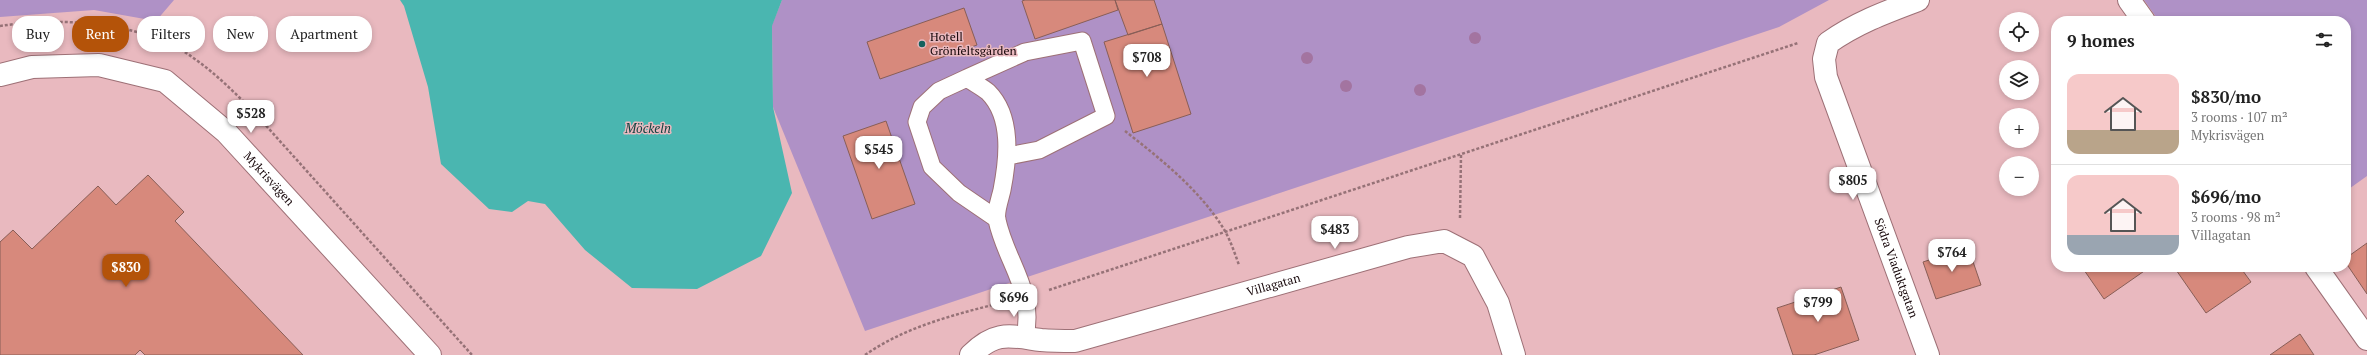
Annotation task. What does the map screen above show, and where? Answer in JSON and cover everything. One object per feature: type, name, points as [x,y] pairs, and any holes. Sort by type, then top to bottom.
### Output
[{"type":"street","name":"Södra Viaduktgatan","points":[[1918,0],[1868,19],[1846,30],[1828,43],[1824,59],[1826,77],[1928,355]]},
{"type":"street","points":[[2129,0],[2140,16]]},
{"type":"street","name":"Mykrisvägen","points":[[0,75],[32,67],[99,65],[164,81],[226,132],[430,355]]},
{"type":"street","name":"Villagatan","points":[[971,355],[983,343],[998,336],[1025,336],[1041,340],[1075,341],[1408,247],[1444,241],[1473,256],[1498,303],[1514,355]]},
{"type":"street","points":[[2320,272],[2367,339]]},
{"type":"lane","points":[[996,219],[959,193],[932,167],[917,122],[922,107],[939,91],[1026,52],[1082,41],[1106,116],[1039,150],[1008,156]]},
{"type":"lane","points":[[968,78],[988,92],[1000,111],[1005,128],[1008,156],[996,219],[1026,296],[1028,312],[1025,336]]},
{"type":"path","points":[[865,355],[898,335],[947,317],[1026,296],[1796,45]]},
{"type":"path","points":[[1106,116],[1174,172],[1206,205],[1225,232],[1250,292]]},
{"type":"path","points":[[1459,249],[1461,155]]},
{"type":"shaded area","points":[[0,0],[174,0],[160,16],[137,16],[137,18],[94,10],[0,17]]},
{"type":"shaded area","points":[[782,0],[1829,0],[1779,27],[865,331],[773,107],[772,25]]},
{"type":"shaded area","points":[[2144,0],[2367,0],[2367,176],[2351,187],[2351,16],[2155,16]]},
{"type":"water","name":"Möckeln","points":[[400,0],[782,0],[772,26],[773,107],[792,193],[761,256],[697,289],[632,288],[585,250],[545,204],[528,201],[512,212],[489,209],[441,164],[428,87],[404,6]]},
{"type":"building","points":[[1115,0],[1118,10],[1035,39],[1022,1]]},
{"type":"building","points":[[1115,0],[1154,0],[1162,24],[1128,35]]},
{"type":"building","name":"Hotell Grönfeltsgården","points":[[964,8],[977,45],[880,79],[867,42]]},
{"type":"building","points":[[1162,24],[1191,114],[1133,133],[1104,42]]},
{"type":"building","points":[[886,121],[915,204],[872,219],[843,136]]},
{"type":"building","points":[[148,175],[184,212],[175,221],[303,355],[145,355],[140,350],[135,355],[0,355],[0,242],[13,230],[32,249],[98,186],[116,205]]},
{"type":"building","points":[[2367,243],[2367,294],[2351,270],[2351,254]]},
{"type":"building","points":[[1968,247],[1981,285],[1936,299],[1923,262]]},
{"type":"building","points":[[2085,272],[2143,272],[2104,299]]},
{"type":"building","points":[[2177,272],[2244,272],[2251,282],[2206,313]]},
{"type":"building","points":[[1841,287],[1859,340],[1814,355],[1793,355],[1777,308]]},
{"type":"building","points":[[2300,334],[2314,355],[2270,355]]},
{"type":"place","name":"Hotell Grönfeltsgården","points":[[922,44]]}]
